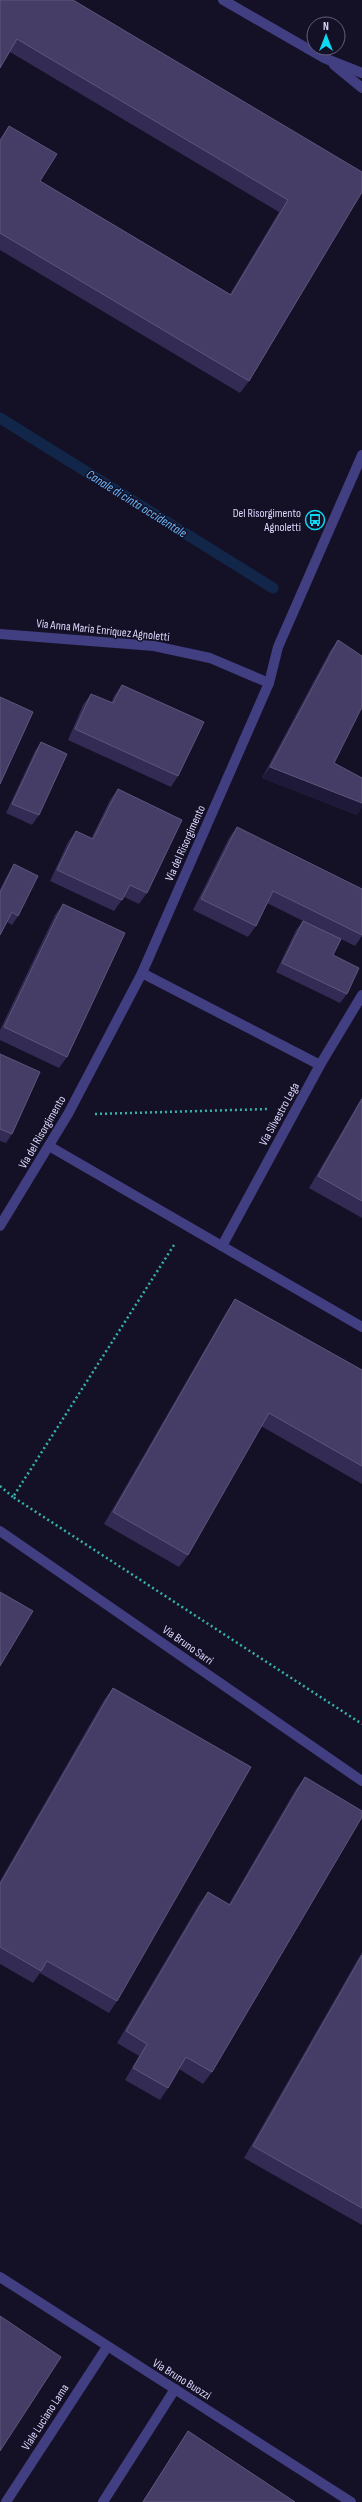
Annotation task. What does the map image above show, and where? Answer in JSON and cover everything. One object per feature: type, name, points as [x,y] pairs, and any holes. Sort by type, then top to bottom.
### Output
[{"type":"street","points":[[223,0],[324,58],[362,74]]},
{"type":"street","points":[[324,58],[362,88]]},
{"type":"street","name":"Via del Risorgimento","points":[[0,1226],[68,1114],[142,973],[269,683],[278,647],[362,456]]},
{"type":"street","name":"Via Anna Maria Enriquez Agnoletti","points":[[0,634],[154,646],[210,658],[269,683]]},
{"type":"street","points":[[142,973],[320,1065]]},
{"type":"street","name":"Via Silvestro Lega","points":[[222,1246],[320,1065],[362,996]]},
{"type":"street","points":[[49,1146],[362,1327]]},
{"type":"street","name":"Via Bruno Sarri","points":[[0,1532],[362,1780]]},
{"type":"street","name":"Via Bruno Buozzi","points":[[0,2277],[106,2347],[175,2389],[351,2502]]},
{"type":"street","name":"Viale Luciano Lama","points":[[6,2502],[106,2347]]},
{"type":"street","points":[[103,2502],[175,2389]]},
{"type":"path","points":[[68,1114],[296,1108]]},
{"type":"path","points":[[13,1497],[186,1226]]},
{"type":"path","points":[[0,1486],[13,1497],[362,1724]]},
{"type":"building","points":[[0,0],[73,0],[362,172],[362,192],[249,381],[0,233],[0,141],[9,126],[57,154],[40,181],[231,295],[288,200],[17,39],[0,68]]},
{"type":"building","points":[[338,640],[362,656],[362,707],[334,763],[362,778],[362,803],[270,767]]},
{"type":"building","points":[[122,685],[204,722],[178,776],[75,729],[91,694],[113,703]]},
{"type":"building","points":[[0,697],[33,712],[0,784]]},
{"type":"building","points":[[41,742],[67,754],[39,815],[12,804]]},
{"type":"building","points":[[118,789],[182,820],[147,893],[130,885],[122,900],[57,870],[76,831],[93,839]]},
{"type":"building","points":[[237,827],[362,889],[362,935],[273,891],[256,926],[201,899]]},
{"type":"building","points":[[14,864],[38,876],[18,916],[12,912],[0,935],[0,893]]},
{"type":"building","points":[[63,904],[125,933],[67,1057],[4,1027]]},
{"type":"building","points":[[303,921],[341,939],[333,955],[359,968],[347,994],[282,963]]},
{"type":"building","points":[[0,1054],[40,1072],[12,1134],[0,1129]]},
{"type":"building","points":[[362,1099],[362,1201],[318,1176]]},
{"type":"building","points":[[235,1299],[362,1370],[362,1466],[269,1413],[188,1555],[113,1512]]},
{"type":"building","points":[[0,1592],[33,1611],[0,1666]]},
{"type":"building","points":[[113,1688],[251,1767],[117,2001],[47,1961],[41,1971],[0,1947],[0,1884]]},
{"type":"building","points":[[305,1777],[362,1811],[362,1817],[212,2072],[186,2057],[168,2088],[133,2068],[147,2044],[126,2031],[208,1892],[230,1905]]},
{"type":"building","points":[[362,1955],[362,2208],[253,2146]]},
{"type":"building","points":[[0,2316],[61,2357],[0,2451]]},
{"type":"building","points":[[188,2431],[295,2502],[143,2502]]},
{"type":"waterway","name":"Canale di cinta occidentale","points":[[0,418],[273,588]]},
{"type":"place","name":"Del Risorgimento Agnoletti","points":[[315,520]]}]
